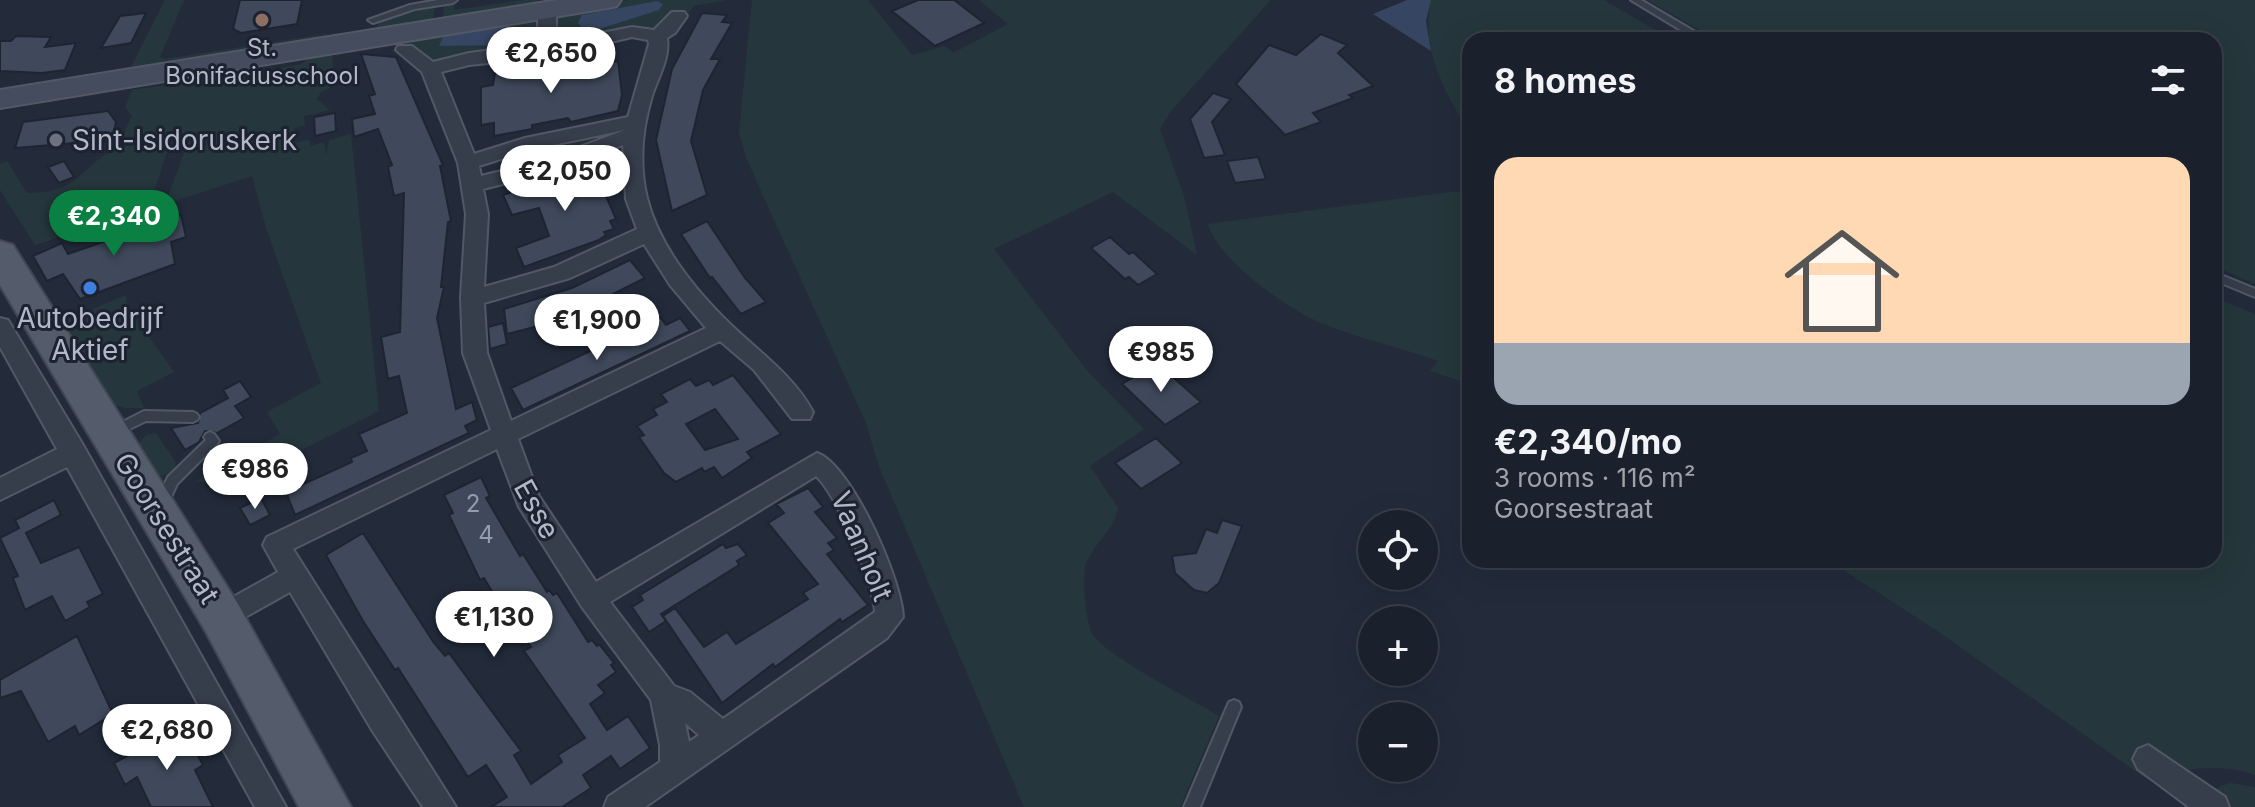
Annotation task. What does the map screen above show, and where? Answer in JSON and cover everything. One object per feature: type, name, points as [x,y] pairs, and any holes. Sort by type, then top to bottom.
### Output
[{"type":"main road","name":"Goorsestraat","points":[[0,254],[91,443],[156,515],[222,618],[326,807]]},
{"type":"street","points":[[0,99],[548,5],[608,0]]},
{"type":"street","points":[[547,51],[548,5]]},
{"type":"street","points":[[405,50],[430,69],[469,59],[547,51],[632,32],[657,36],[669,29],[678,16]]},
{"type":"street","points":[[657,36],[658,54],[633,129],[633,180],[647,233],[661,260],[722,330],[762,364],[801,412]]},
{"type":"street","name":"Esse","points":[[430,69],[468,163],[477,251],[472,297],[475,353],[503,436],[528,500],[592,599],[664,695],[675,745],[674,768]]},
{"type":"street","points":[[468,163],[525,144],[633,129]]},
{"type":"street","points":[[472,185],[551,165],[633,129]]},
{"type":"street","points":[[472,297],[500,293],[562,272],[647,233]]},
{"type":"street","name":"Goorsestraat","points":[[0,326],[91,443],[271,807]]},
{"type":"street","points":[[441,807],[382,720],[276,545],[722,330]]},
{"type":"street","points":[[0,490],[91,443]]},
{"type":"street","name":"Vaanholt","points":[[592,599],[817,463],[828,469],[848,504],[889,607],[889,617],[877,629],[619,807]]},
{"type":"street","points":[[222,618],[296,575]]},
{"type":"street","name":"Esse","points":[[664,695],[680,701],[722,736]]},
{"type":"street","points":[[2148,759],[2214,807]]},
{"type":"lane","points":[[373,20],[413,7],[453,0]]},
{"type":"lane","points":[[1635,0],[1690,32]]},
{"type":"lane","points":[[2222,279],[2255,293]]},
{"type":"lane","points":[[91,443],[144,416],[193,417]]},
{"type":"lane","points":[[156,515],[172,481],[213,441],[210,437]]},
{"type":"lane","points":[[1192,807],[1234,707]]},
{"type":"shaded area","points":[[165,0],[184,0],[160,57],[164,59],[326,34],[325,38],[130,69]]},
{"type":"shaded area","points":[[538,0],[530,6],[443,22],[444,5],[454,3],[454,10]]},
{"type":"shaded area","points":[[628,0],[727,0],[694,6],[688,14],[674,12],[655,28],[632,28],[565,43],[555,36],[554,20],[561,12]]},
{"type":"shaded area","points":[[752,0],[868,0],[912,55],[945,46],[953,53],[1008,24],[979,0],[1271,0],[1171,111],[1160,129],[1184,196],[1197,255],[1113,192],[994,249],[1089,373],[1144,429],[1090,466],[1118,508],[1116,517],[1085,567],[1085,602],[1093,635],[1102,644],[1115,655],[1219,716],[1180,807],[1024,807],[878,464],[866,423],[747,160],[739,133]]},
{"type":"shaded area","points":[[1431,0],[1604,0],[1658,32],[1462,32],[1462,119],[1437,70],[1428,18]]},
{"type":"shaded area","points":[[1647,0],[2255,0],[2255,284],[2222,270],[2222,32],[1703,32]]},
{"type":"shaded area","points":[[435,6],[433,20],[376,29],[379,22]]},
{"type":"shaded area","points":[[534,17],[540,21],[541,41],[536,46],[430,61],[405,44],[406,38]]},
{"type":"shaded area","points":[[332,52],[334,86],[321,92],[317,99],[330,110],[304,116],[305,125],[293,129],[294,143],[309,140],[311,146],[324,142],[326,155],[329,140],[351,134],[379,411],[227,487],[196,481],[280,434],[267,412],[321,383],[266,228],[252,176],[165,204],[190,138],[126,145],[129,137],[122,137],[132,116],[125,107],[132,90],[299,65],[315,55]]},
{"type":"shaded area","points":[[600,136],[602,142],[512,166],[511,159],[527,154],[527,149],[549,144],[551,149]]},
{"type":"shaded area","points":[[171,141],[148,209],[35,245],[0,190],[0,164],[7,161],[27,193],[44,192],[66,186],[115,149]]},
{"type":"shaded area","points":[[1462,192],[1462,381],[1430,371],[1438,361],[1335,328],[1290,307],[1239,267],[1214,238],[1208,224]]},
{"type":"shaded area","points":[[126,295],[127,306],[174,372],[137,391],[144,408],[125,408],[109,403],[69,336],[66,320]]},
{"type":"shaded area","points":[[2222,300],[2255,314],[2255,775],[2214,768],[2145,778],[1942,634],[1840,568],[2222,568]]},
{"type":"shaded area","points":[[156,433],[176,463],[173,470],[165,475],[155,474],[137,445],[146,435]]},
{"type":"shaded area","points":[[2231,783],[2255,787],[2255,807],[2227,807],[2214,792],[2220,786]]},
{"type":"water","points":[[1407,0],[1431,0],[1426,21],[1431,51],[1373,14]]},
{"type":"water","points":[[657,1],[663,4],[659,10],[599,29],[583,29],[578,23],[582,15]]},
{"type":"water","points":[[507,26],[521,29],[523,33],[517,41],[507,45],[439,46],[443,37]]},
{"type":"building","points":[[240,0],[302,0],[297,24],[241,33],[233,29]]},
{"type":"building","points":[[918,0],[954,0],[984,23],[935,46],[892,11]]},
{"type":"building","points":[[146,13],[131,43],[101,48],[120,16]]},
{"type":"building","points":[[702,13],[727,15],[722,22],[732,23],[711,59],[720,59],[703,90],[691,141],[707,195],[672,211],[656,140],[672,69]]},
{"type":"building","points":[[1321,34],[1347,45],[1338,53],[1373,86],[1349,95],[1353,98],[1313,113],[1321,122],[1285,135],[1236,84],[1269,45],[1296,55]]},
{"type":"building","points":[[16,36],[51,37],[45,47],[76,43],[65,70],[42,73],[0,71],[0,41],[11,41]]},
{"type":"building","points":[[361,54],[396,57],[443,165],[440,166],[451,221],[448,222],[441,287],[444,287],[437,318],[456,409],[472,402],[477,420],[465,426],[469,433],[295,515],[286,492],[352,462],[351,458],[367,451],[359,434],[407,413],[399,376],[388,379],[381,337],[400,332],[404,193],[394,196],[388,167],[392,165],[378,129],[354,137],[352,119],[375,114],[369,96],[375,94]]},
{"type":"building","points":[[603,57],[604,64],[618,61],[622,95],[618,111],[571,122],[568,118],[532,125],[532,129],[494,136],[494,123],[481,125],[481,87],[493,85],[495,73],[526,68],[529,73]]},
{"type":"building","points":[[1213,93],[1231,99],[1212,122],[1225,155],[1204,158],[1190,119]]},
{"type":"building","name":"Sint-Isidoruskerk","points":[[108,111],[116,122],[112,140],[15,148],[23,122]]},
{"type":"building","points":[[335,113],[336,131],[315,136],[314,117]]},
{"type":"building","points":[[1258,157],[1266,179],[1235,183],[1227,161]]},
{"type":"building","points":[[64,161],[74,177],[59,183],[48,167]]},
{"type":"building","points":[[594,166],[606,186],[602,187],[616,219],[610,221],[614,229],[604,232],[606,235],[599,240],[524,267],[516,248],[549,236],[539,208],[512,215],[503,195]]},
{"type":"building","points":[[181,215],[186,237],[171,242],[175,264],[80,299],[63,274],[47,281],[33,256],[62,243],[68,254]]},
{"type":"building","points":[[707,221],[745,278],[766,302],[741,314],[710,278],[681,234]]},
{"type":"building","points":[[1110,237],[1129,254],[1133,252],[1157,274],[1138,285],[1129,277],[1125,279],[1091,248]]},
{"type":"building","points":[[630,260],[645,278],[613,294],[606,302],[558,321],[507,334],[504,309],[572,288]]},
{"type":"building","points":[[661,318],[666,325],[680,318],[690,331],[523,410],[511,388]]},
{"type":"building","points":[[503,323],[507,344],[490,349],[488,327]]},
{"type":"building","points":[[1157,363],[1201,402],[1165,425],[1122,384]]},
{"type":"building","points":[[733,375],[781,434],[747,452],[752,458],[722,478],[714,467],[704,472],[702,468],[676,482],[664,473],[639,437],[644,435],[637,426],[657,415],[653,409],[667,402],[661,394],[690,379],[696,386],[709,380],[713,385]],"holes":[[[715,409],[738,439],[705,450],[686,424]]]},
{"type":"building","points":[[240,381],[251,397],[235,406],[244,418],[217,433],[205,431],[199,442],[185,450],[171,428],[198,423],[200,413],[228,398],[223,390]]},
{"type":"building","points":[[1156,438],[1182,463],[1141,489],[1115,463]]},
{"type":"building","points":[[481,477],[490,496],[486,498],[520,556],[523,554],[547,592],[557,593],[588,642],[592,640],[597,646],[599,644],[614,663],[611,665],[616,672],[598,685],[605,693],[590,704],[607,730],[628,716],[650,748],[620,769],[611,756],[583,775],[591,788],[562,807],[491,807],[507,797],[486,765],[468,777],[398,668],[395,670],[363,621],[326,555],[363,533],[434,643],[445,656],[449,653],[521,751],[514,755],[531,784],[562,762],[558,755],[585,738],[524,651],[531,647],[508,618],[484,578],[480,580],[449,515],[453,513],[444,495]]},
{"type":"building","points":[[808,488],[823,507],[815,512],[837,538],[828,543],[834,550],[827,554],[868,605],[842,622],[840,619],[722,703],[663,616],[675,608],[704,647],[727,632],[736,644],[808,599],[803,593],[818,584],[768,523],[784,513],[776,504]]},
{"type":"building","points":[[261,498],[270,515],[250,525],[240,508]]},
{"type":"building","points":[[54,500],[61,515],[26,533],[41,563],[79,547],[103,594],[87,602],[90,607],[65,621],[52,596],[25,610],[13,578],[18,576],[0,538],[19,528],[15,520]]},
{"type":"building","points":[[1222,520],[1242,526],[1219,583],[1207,593],[1194,590],[1175,573],[1172,556],[1196,553],[1206,529],[1217,533]]},
{"type":"building","points":[[723,544],[726,548],[738,544],[747,555],[737,561],[739,565],[661,614],[666,621],[649,632],[632,607],[643,600],[640,595]]},
{"type":"building","points":[[77,636],[113,714],[79,735],[75,726],[48,742],[21,691],[0,698],[0,680]]},
{"type":"building","points":[[182,727],[203,765],[195,770],[213,807],[151,807],[137,777],[125,785],[114,763]]},
{"type":"place","name":"St. Bonifaciusschool","points":[[262,20]]},
{"type":"place","name":"Sint-Isidoruskerk","points":[[56,140]]},
{"type":"place","name":"Autobedrijf Aktief","points":[[90,288]]}]
